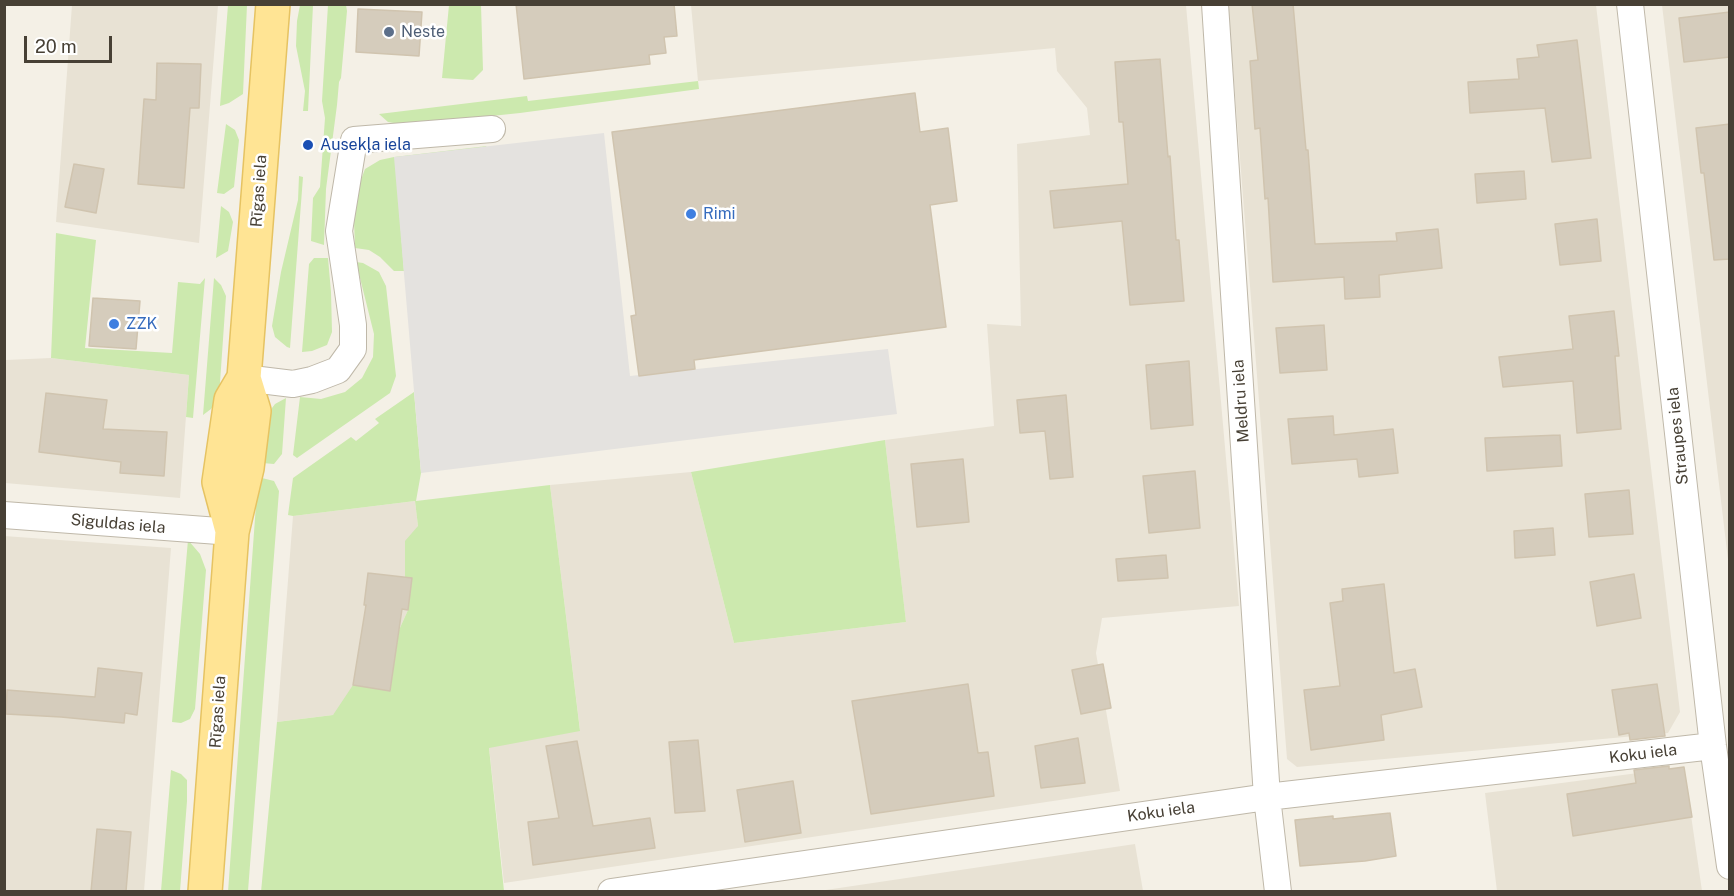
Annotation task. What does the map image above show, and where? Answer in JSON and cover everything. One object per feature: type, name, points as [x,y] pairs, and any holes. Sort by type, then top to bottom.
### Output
[{"type":"main road","name":"Rīgas iela","points":[[205,891],[232,532],[247,468],[254,411],[244,378],[273,4]]},
{"type":"street","name":"Meldru iela","points":[[1215,4],[1267,797],[1278,891]]},
{"type":"street","name":"Straupes iela","points":[[1630,4],[1713,746],[1730,866]]},
{"type":"street","points":[[244,378],[292,384],[312,380],[338,370],[353,349],[353,325],[339,231],[354,140],[492,129]]},
{"type":"street","name":"Siguldas iela","points":[[4,515],[232,532]]},
{"type":"street","name":"Koku iela","points":[[615,891],[1267,797],[1713,746]]},
{"type":"shaded area","points":[[72,5],[218,5],[199,243],[56,222]]},
{"type":"shaded area","points":[[691,5],[1186,5],[1239,606],[1102,618],[1096,653],[1120,791],[504,883],[489,747],[580,730],[550,485],[691,472],[734,643],[906,622],[885,440],[994,426],[987,324],[1021,326],[1017,144],[1090,135],[1087,108],[1057,71],[1055,48],[698,81]]},
{"type":"shaded area","points":[[1228,5],[1596,5],[1680,712],[1668,733],[1297,767],[1287,759]]},
{"type":"shaded area","points":[[1662,5],[1729,5],[1729,568]]},
{"type":"shaded area","points":[[604,133],[630,376],[888,349],[897,414],[421,473],[394,157]]},
{"type":"shaded area","points":[[51,358],[189,375],[180,498],[5,483],[4,375],[6,360]]},
{"type":"shaded area","points":[[415,501],[418,526],[408,610],[399,630],[390,691],[333,715],[277,722],[293,516]]},
{"type":"shaded area","points":[[4,536],[171,548],[144,891],[5,891]]},
{"type":"shaded area","points":[[1684,767],[1702,891],[1497,891],[1485,793]]},
{"type":"shaded area","points":[[1135,844],[1143,891],[819,891]]},
{"type":"green space","points":[[228,5],[247,5],[243,94],[220,106]]},
{"type":"green space","points":[[300,5],[313,5],[308,111],[303,111],[305,91],[296,46]]},
{"type":"green space","points":[[328,5],[346,5],[347,11],[341,78],[326,189],[324,245],[311,241],[313,198],[320,187],[325,118],[322,101]]},
{"type":"green space","points":[[449,5],[481,5],[483,70],[473,80],[442,78]]},
{"type":"green space","points":[[698,81],[699,89],[520,113],[405,125],[388,122],[379,114],[527,96],[528,101]]},
{"type":"green space","points":[[226,124],[235,130],[239,140],[234,187],[224,194],[217,193]]},
{"type":"green space","points":[[487,146],[399,206],[404,271],[394,271],[369,250],[355,248],[354,221],[359,185],[365,169],[380,160],[394,157]]},
{"type":"green space","points":[[299,176],[303,177],[290,348],[275,337],[272,326],[281,272],[298,200]]},
{"type":"green space","points":[[221,206],[229,212],[233,222],[228,251],[216,258]]},
{"type":"green space","points":[[56,233],[96,240],[85,348],[172,353],[178,282],[200,284],[205,278],[193,418],[186,417],[189,375],[51,358]]},
{"type":"green space","points":[[314,258],[328,258],[332,332],[327,345],[302,352],[309,264]]},
{"type":"green space","points":[[356,262],[363,263],[379,272],[386,286],[396,376],[390,393],[297,458],[293,455],[300,397],[321,399],[345,392],[362,378],[373,357],[374,334]]},
{"type":"green space","points":[[214,278],[221,285],[226,296],[219,397],[211,409],[203,415]]},
{"type":"green space","points":[[414,392],[421,473],[416,501],[550,485],[580,731],[489,748],[504,891],[261,892],[277,722],[333,715],[353,685],[390,691],[399,630],[408,610],[412,579],[405,577],[405,541],[418,526],[415,501],[288,515],[293,478],[351,437],[356,441],[379,423],[375,419]]},
{"type":"green space","points":[[286,398],[282,454],[274,464],[262,463],[266,416],[275,404]]},
{"type":"green space","points":[[885,440],[906,622],[734,643],[691,472]]},
{"type":"green space","points":[[258,477],[274,481],[279,491],[248,891],[228,892]]},
{"type":"green space","points":[[188,540],[200,554],[206,570],[195,709],[190,719],[181,723],[172,722]]},
{"type":"green space","points":[[171,770],[181,774],[187,780],[180,891],[161,891]]},
{"type":"building","points":[[516,4],[674,4],[677,36],[664,37],[666,53],[649,55],[650,64],[524,79]]},
{"type":"building","points":[[1252,4],[1293,4],[1315,244],[1397,241],[1396,233],[1438,229],[1442,268],[1379,275],[1380,297],[1345,299],[1344,277],[1273,282],[1268,198],[1265,199],[1260,128],[1255,129],[1250,61],[1258,60]]},
{"type":"building","name":"Neste","points":[[358,9],[422,12],[419,56],[356,52]]},
{"type":"building","points":[[1730,12],[1730,57],[1684,62],[1679,18]]},
{"type":"building","points":[[1577,40],[1591,158],[1552,162],[1545,108],[1470,113],[1468,82],[1519,79],[1517,59],[1539,57],[1537,45]]},
{"type":"building","points":[[1160,59],[1176,240],[1179,240],[1184,301],[1130,305],[1122,221],[1054,228],[1050,191],[1128,184],[1123,122],[1119,122],[1115,62]]},
{"type":"building","points":[[157,63],[201,64],[199,108],[190,108],[184,188],[138,184],[144,99],[156,100]]},
{"type":"building","points":[[915,93],[920,132],[948,128],[957,201],[930,205],[946,327],[694,360],[695,369],[639,376],[631,316],[636,315],[612,132]]},
{"type":"building","points":[[1730,124],[1730,259],[1714,260],[1704,173],[1701,173],[1696,128]]},
{"type":"building","points":[[74,164],[104,169],[96,213],[65,207]]},
{"type":"building","points":[[1524,171],[1526,199],[1477,203],[1475,174]]},
{"type":"building","points":[[1597,219],[1601,261],[1560,265],[1555,224]]},
{"type":"building","points":[[93,298],[140,301],[136,349],[89,346]]},
{"type":"building","points":[[1614,311],[1619,356],[1615,356],[1621,429],[1577,433],[1573,381],[1503,387],[1499,357],[1573,349],[1569,316]]},
{"type":"building","points":[[1324,325],[1327,370],[1280,373],[1276,328]]},
{"type":"building","points":[[1189,361],[1193,425],[1151,429],[1146,365]]},
{"type":"building","points":[[46,393],[107,400],[103,429],[167,432],[164,476],[120,473],[121,462],[39,452]]},
{"type":"building","points":[[1066,395],[1073,477],[1050,479],[1045,431],[1020,433],[1017,400]]},
{"type":"building","points":[[1333,416],[1334,435],[1393,429],[1398,473],[1359,477],[1357,459],[1292,464],[1288,419]]},
{"type":"building","points":[[1560,435],[1562,466],[1487,471],[1485,438]]},
{"type":"building","points":[[963,459],[969,522],[917,527],[911,464]]},
{"type":"building","points":[[1195,471],[1200,528],[1149,533],[1143,476]]},
{"type":"building","points":[[1629,490],[1633,534],[1589,537],[1585,494]]},
{"type":"building","points":[[1553,528],[1555,555],[1515,558],[1514,531]]},
{"type":"building","points":[[1166,555],[1168,578],[1118,581],[1116,559]]},
{"type":"building","points":[[368,573],[412,578],[408,610],[402,609],[390,691],[353,685],[366,605],[364,605]]},
{"type":"building","points":[[1634,574],[1641,618],[1597,626],[1590,582]]},
{"type":"building","points":[[1384,584],[1394,673],[1415,669],[1422,707],[1381,715],[1384,740],[1311,750],[1304,690],[1340,686],[1330,603],[1343,601],[1342,589]]},
{"type":"building","points":[[1103,664],[1111,708],[1081,714],[1072,670]]},
{"type":"building","points":[[98,668],[142,673],[137,715],[125,713],[124,723],[6,714],[7,690],[95,697]]},
{"type":"building","points":[[968,684],[978,753],[988,752],[994,796],[871,814],[852,701]]},
{"type":"building","points":[[1657,684],[1665,736],[1630,740],[1629,733],[1619,735],[1612,690]]},
{"type":"building","points":[[1078,738],[1085,783],[1041,788],[1035,746]]},
{"type":"building","points":[[698,740],[705,811],[675,813],[669,742]]},
{"type":"building","points":[[577,741],[593,826],[650,818],[655,848],[533,865],[528,822],[559,818],[546,746]]},
{"type":"building","points":[[1669,766],[1669,769],[1684,767],[1692,817],[1573,836],[1567,794],[1636,783],[1634,770]]},
{"type":"building","points":[[793,781],[801,833],[745,842],[737,790]]},
{"type":"building","points":[[1390,813],[1396,856],[1300,866],[1295,820]]},
{"type":"building","points":[[97,829],[131,832],[126,891],[91,891]]},
{"type":"place","name":"Neste","points":[[389,32]]},
{"type":"place","name":"Ausekļa iela","points":[[308,145]]},
{"type":"place","name":"Rimi","points":[[691,214]]},
{"type":"place","name":"ZZK","points":[[114,324]]}]
